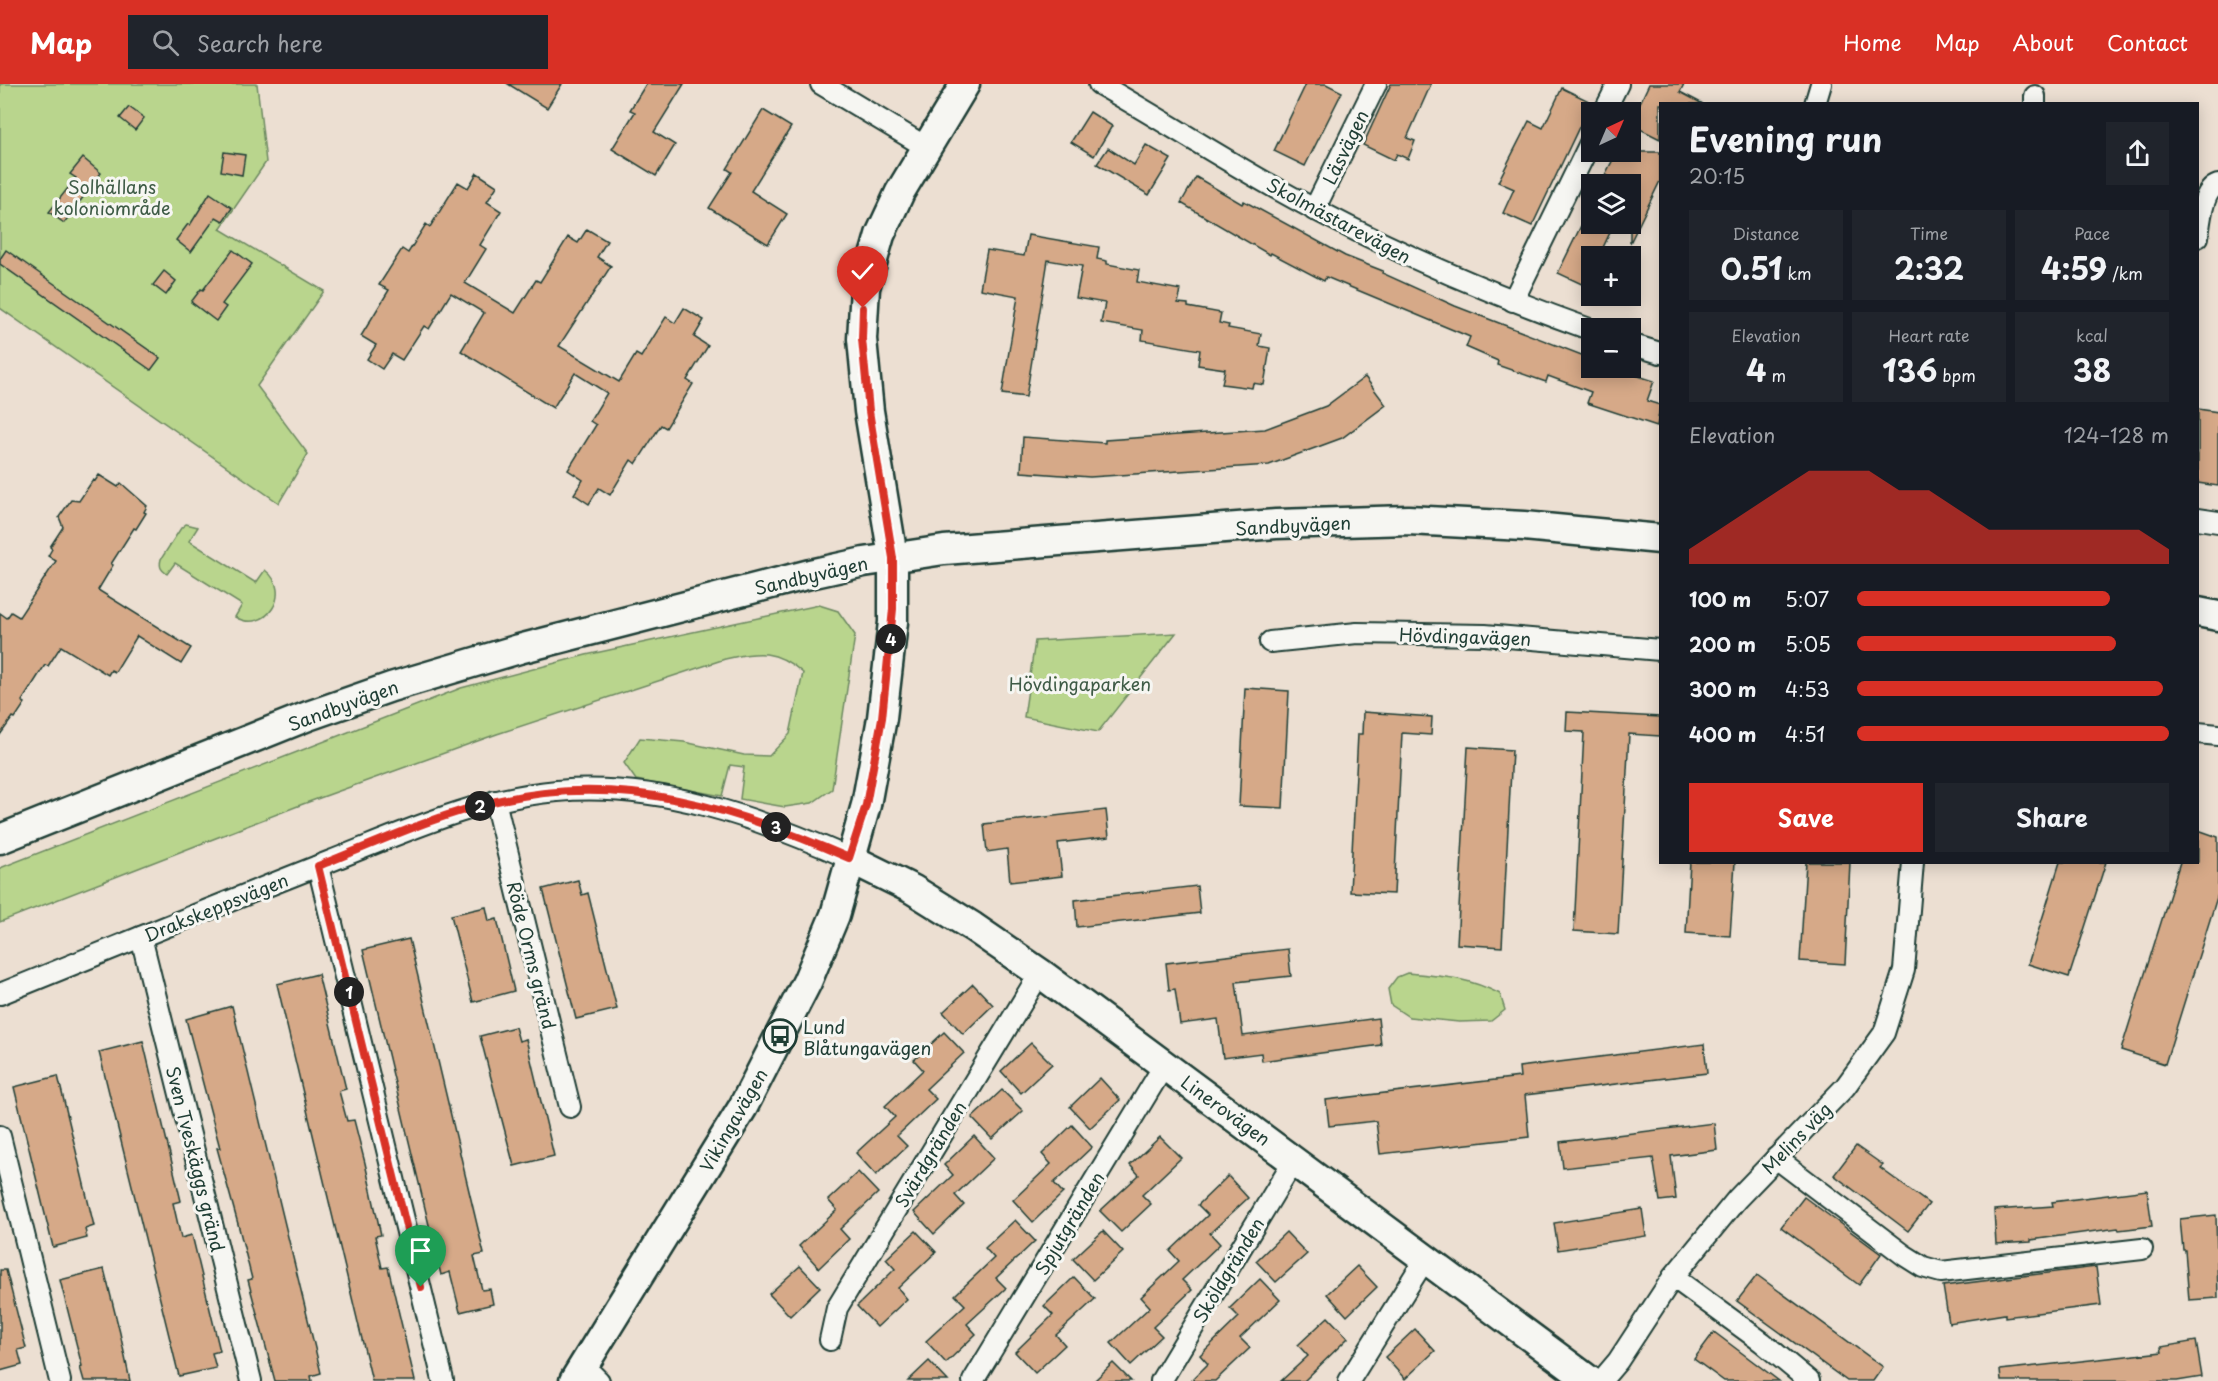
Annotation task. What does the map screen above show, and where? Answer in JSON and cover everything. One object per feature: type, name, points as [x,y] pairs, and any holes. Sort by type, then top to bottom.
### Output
[{"type":"street","points":[[821,84],[926,147]]},
{"type":"street","name":"Vikingavägen","points":[[586,1376],[744,1107],[823,948],[835,915],[849,858],[866,805],[882,718],[893,622],[893,558],[869,411],[862,339],[863,308],[871,260],[880,235],[900,192],[965,84]]},
{"type":"street","name":"Läsvägen","points":[[1314,210],[1376,84]]},
{"type":"street","points":[[1609,102],[1618,84]]},
{"type":"street","points":[[1816,102],[1821,84]]},
{"type":"street","name":"Skolmästarevägen","points":[[1112,87],[1314,210],[1416,260],[1513,302],[1581,326]]},
{"type":"street","points":[[1513,302],[1581,162]]},
{"type":"street","points":[[2199,233],[2209,191],[2218,184]]},
{"type":"street","points":[[1641,347],[1659,353]]},
{"type":"street","points":[[2199,519],[2218,522]]},
{"type":"street","name":"Sandbyvägen","points":[[0,839],[308,716],[392,687],[519,649],[798,576],[893,558],[944,550],[1276,524],[1408,520],[1524,526],[1659,538]]},
{"type":"street","points":[[2199,612],[2218,616]]},
{"type":"street","name":"Hövdingavägen","points":[[1270,642],[1357,633],[1485,634],[1659,650]]},
{"type":"street","points":[[2199,733],[2218,735]]},
{"type":"street","name":"Drakskeppsvägen","points":[[0,994],[406,831],[495,801],[558,791],[645,793],[704,804],[745,816],[849,858]]},
{"type":"street","name":"Röde Orms gränd","points":[[495,801],[570,1107]]},
{"type":"street","name":"Linerovägen","points":[[849,858],[912,889],[1040,973],[1590,1381]]},
{"type":"street","name":"Melins väg","points":[[1601,1381],[1618,1361],[1674,1277],[1737,1199],[1845,1087],[1884,1033],[1904,970],[1913,864]]},
{"type":"street","points":[[318,866],[443,1380]]},
{"type":"street","name":"Sven Tveskäggs gränd","points":[[141,937],[251,1381]]},
{"type":"street","name":"Svärdgränden","points":[[830,1340],[837,1308],[1040,973]]},
{"type":"street","name":"Spjutgränden","points":[[973,1381],[1165,1064]]},
{"type":"street","points":[[0,1136],[60,1381]]},
{"type":"street","points":[[1776,1158],[1904,1255],[1923,1267],[1941,1272],[1964,1272],[2142,1248]]},
{"type":"street","name":"Sköldgränden","points":[[1161,1381],[1294,1160]]},
{"type":"street","points":[[1349,1381],[1425,1259]]},
{"type":"street","points":[[1674,1277],[1762,1342],[1809,1381]]},
{"type":"green space","name":"Solhällans koloniområde","points":[[0,84],[257,84],[266,162],[220,229],[324,291],[257,386],[308,454],[279,503],[0,308]]},
{"type":"green space","points":[[186,524],[198,527],[189,541],[256,583],[265,570],[273,579],[277,589],[276,599],[266,616],[246,621],[235,617],[242,605],[175,563],[167,574],[162,570],[161,559]]},
{"type":"green space","points":[[819,605],[838,611],[855,635],[832,789],[812,803],[785,807],[740,799],[744,767],[730,765],[722,796],[636,780],[624,763],[640,738],[684,742],[744,755],[769,756],[790,734],[803,673],[784,659],[775,656],[747,655],[725,659],[497,734],[303,804],[0,922],[0,868],[461,688],[586,655]]},
{"type":"green space","name":"Hövdingaparken","points":[[1176,633],[1098,732],[1024,717],[1035,641]]},
{"type":"green space","points":[[1407,973],[1443,976],[1488,988],[1500,994],[1505,1010],[1491,1021],[1459,1022],[1409,1017],[1391,1005],[1388,989],[1397,977]]},
{"type":"building","points":[[508,84],[562,84],[547,108]]},
{"type":"building","points":[[646,84],[684,84],[654,132],[675,145],[656,176],[612,149],[635,112],[630,110]]},
{"type":"building","points":[[1306,84],[1326,84],[1342,92],[1305,166],[1274,151]]},
{"type":"building","points":[[1391,84],[1431,84],[1407,138],[1415,141],[1408,159],[1397,154],[1394,160],[1363,145]]},
{"type":"building","points":[[1649,84],[1684,84],[1680,92],[1699,102],[1659,102],[1659,138],[1641,130],[1640,102]]},
{"type":"building","points":[[1562,88],[1591,102],[1581,102],[1581,123],[1532,226],[1503,213],[1514,189],[1498,182],[1529,121],[1543,128]]},
{"type":"building","points":[[129,107],[144,118],[135,130],[120,118]]},
{"type":"building","points":[[763,110],[791,127],[751,191],[787,214],[768,244],[709,208],[732,172],[727,169]]},
{"type":"building","points":[[1090,112],[1112,126],[1094,156],[1071,142]]},
{"type":"building","points":[[1146,145],[1171,159],[1149,195],[1097,164],[1108,148],[1134,165]]},
{"type":"building","points":[[224,152],[245,155],[242,175],[221,171]]},
{"type":"building","points":[[1641,152],[1659,152],[1659,183],[1641,220],[1641,174],[1606,174],[1612,162],[1641,162]]},
{"type":"building","points":[[83,158],[101,173],[64,223],[49,212],[76,178],[70,174]]},
{"type":"building","points":[[477,173],[497,186],[487,202],[501,211],[480,245],[486,249],[465,283],[515,313],[536,280],[540,282],[568,237],[578,243],[587,229],[607,241],[597,257],[611,266],[559,346],[619,382],[636,354],[641,357],[666,317],[675,323],[684,308],[704,320],[694,337],[708,346],[687,380],[693,384],[666,428],[661,425],[636,464],[631,460],[610,495],[599,488],[589,504],[574,494],[583,480],[568,470],[596,425],[590,421],[607,393],[575,373],[553,408],[461,351],[484,313],[451,293],[429,329],[424,326],[402,360],[392,354],[382,369],[367,359],[376,345],[361,336],[389,290],[379,285],[402,249],[408,253],[426,224],[430,227],[458,182],[468,188]]},
{"type":"building","points":[[1196,177],[1242,204],[1244,201],[1345,256],[1383,271],[1382,273],[1455,306],[1581,355],[1581,378],[1641,377],[1654,381],[1647,401],[1659,405],[1657,426],[1587,403],[1591,392],[1548,376],[1546,382],[1497,365],[1498,361],[1466,347],[1470,337],[1326,277],[1324,281],[1271,253],[1270,255],[1181,203]]},
{"type":"building","points":[[210,193],[232,208],[223,221],[216,217],[191,252],[176,240],[188,224],[190,225]]},
{"type":"building","points":[[1581,226],[1581,234],[1609,234],[1604,246],[1581,246],[1581,284],[1558,273]]},
{"type":"building","points":[[1028,235],[1099,247],[1097,259],[1107,261],[1107,264],[1139,270],[1137,282],[1181,290],[1178,303],[1221,313],[1219,323],[1229,325],[1228,328],[1261,334],[1259,346],[1270,348],[1264,385],[1253,383],[1252,388],[1222,384],[1225,369],[1198,365],[1200,350],[1142,340],[1143,330],[1101,323],[1105,303],[1076,298],[1082,266],[1048,260],[1026,397],[1002,394],[1018,296],[980,289],[987,250],[1024,256]]},
{"type":"building","points":[[6,250],[160,358],[151,370],[0,264],[0,259]]},
{"type":"building","points":[[233,250],[252,264],[222,304],[226,307],[216,321],[191,302]]},
{"type":"building","points":[[164,271],[176,281],[166,295],[153,285]]},
{"type":"building","points":[[1365,377],[1386,405],[1342,438],[1269,465],[1090,477],[1021,472],[1023,437],[1105,443],[1105,440],[1265,429],[1326,406]]},
{"type":"building","points":[[2199,409],[2218,412],[2218,486],[2199,483]]},
{"type":"building","points":[[99,475],[118,487],[121,483],[147,506],[144,512],[146,513],[111,564],[113,565],[98,590],[191,648],[181,664],[137,636],[115,672],[111,670],[108,675],[61,646],[48,666],[45,665],[22,701],[25,703],[15,718],[13,717],[0,735],[0,613],[7,618],[11,612],[19,617],[56,561],[48,556],[52,549],[50,547],[63,527],[59,517],[71,500],[79,501]]},
{"type":"building","points":[[1245,688],[1289,691],[1283,808],[1239,806]]},
{"type":"building","points":[[1363,712],[1432,717],[1431,735],[1402,733],[1394,894],[1350,892],[1358,734],[1362,734]]},
{"type":"building","points":[[1567,712],[1659,717],[1659,736],[1629,734],[1618,934],[1574,931],[1584,732],[1566,731]]},
{"type":"building","points":[[1468,747],[1512,750],[1502,947],[1457,944]]},
{"type":"building","points":[[1106,810],[1109,837],[1058,843],[1062,876],[1010,882],[1007,849],[987,852],[984,824]]},
{"type":"building","points":[[2199,830],[2218,837],[2218,894],[2165,1064],[2121,1050],[2179,864],[2199,864]]},
{"type":"building","points":[[1690,864],[1735,864],[1730,936],[1686,933]]},
{"type":"building","points":[[1806,864],[1850,864],[1845,964],[1800,961]]},
{"type":"building","points":[[2059,864],[2105,864],[2069,977],[2028,964]]},
{"type":"building","points":[[578,880],[582,895],[588,893],[617,1009],[576,1019],[543,889]]},
{"type":"building","points":[[1197,886],[1200,913],[1077,927],[1075,900]]},
{"type":"building","points":[[486,907],[489,921],[497,919],[514,991],[473,1002],[451,915]]},
{"type":"building","points":[[409,939],[484,1254],[474,1256],[482,1290],[490,1289],[493,1304],[460,1312],[450,1272],[441,1275],[363,950]]},
{"type":"building","points":[[1288,949],[1291,976],[1236,982],[1243,1036],[1378,1018],[1381,1045],[1262,1061],[1261,1053],[1223,1058],[1218,1019],[1180,1024],[1175,989],[1169,990],[1166,963]]},
{"type":"building","points":[[318,974],[346,1089],[339,1091],[347,1121],[354,1120],[381,1235],[375,1236],[382,1268],[388,1267],[415,1381],[372,1381],[277,984]]},
{"type":"building","points":[[973,984],[993,1005],[963,1034],[943,1012]]},
{"type":"building","points":[[232,1006],[321,1373],[311,1376],[312,1381],[275,1381],[248,1280],[252,1279],[217,1148],[220,1148],[186,1019]]},
{"type":"building","points":[[515,1027],[519,1041],[526,1039],[554,1156],[514,1166],[480,1036]]},
{"type":"building","points":[[944,1032],[964,1053],[926,1089],[936,1099],[897,1136],[907,1146],[876,1175],[856,1153],[895,1117],[885,1106],[923,1070],[914,1060]]},
{"type":"building","points":[[143,1041],[181,1201],[173,1203],[181,1238],[192,1235],[220,1351],[212,1353],[216,1368],[179,1376],[99,1052]]},
{"type":"building","points":[[1031,1043],[1052,1064],[1021,1093],[1001,1071]]},
{"type":"building","points":[[1704,1044],[1707,1073],[1525,1095],[1529,1137],[1380,1154],[1376,1121],[1329,1126],[1326,1100],[1520,1077],[1519,1067]]},
{"type":"building","points":[[58,1076],[94,1226],[85,1229],[87,1238],[53,1247],[14,1087]]},
{"type":"building","points":[[1100,1078],[1120,1100],[1090,1128],[1070,1107]]},
{"type":"building","points":[[1002,1090],[1023,1111],[992,1139],[972,1118]]},
{"type":"building","points":[[1714,1123],[1717,1150],[1671,1156],[1676,1199],[1660,1201],[1653,1158],[1563,1168],[1560,1142]]},
{"type":"building","points":[[1072,1125],[1092,1147],[1054,1183],[1063,1193],[1033,1222],[1013,1200],[1051,1164],[1042,1154]]},
{"type":"building","points":[[974,1136],[994,1158],[955,1195],[964,1205],[934,1234],[914,1212],[953,1175],[944,1165]]},
{"type":"building","points":[[1160,1137],[1181,1158],[1142,1195],[1151,1204],[1121,1232],[1100,1211],[1139,1175],[1130,1165]]},
{"type":"building","points":[[1856,1146],[1883,1165],[1880,1168],[1929,1204],[1908,1231],[1834,1175]]},
{"type":"building","points":[[858,1172],[878,1193],[840,1229],[849,1239],[819,1268],[799,1246],[837,1210],[828,1200]]},
{"type":"building","points":[[1228,1176],[1248,1198],[1210,1233],[1220,1244],[1182,1280],[1192,1290],[1153,1327],[1162,1336],[1131,1365],[1111,1343],[1150,1307],[1141,1297],[1179,1261],[1170,1251],[1208,1215],[1198,1205]]},
{"type":"building","points":[[2147,1190],[2152,1226],[2119,1230],[2118,1228],[2031,1240],[2031,1242],[1996,1244],[1994,1210],[2053,1206],[2052,1202]]},
{"type":"building","points":[[1804,1197],[1881,1254],[1859,1285],[1781,1227]]},
{"type":"building","points":[[1642,1209],[1646,1236],[1558,1250],[1554,1223]]},
{"type":"building","points":[[2216,1215],[2218,1298],[2189,1300],[2180,1219]]},
{"type":"building","points":[[1015,1220],[1035,1241],[996,1278],[1006,1288],[967,1324],[976,1334],[946,1363],[926,1341],[965,1305],[955,1295],[994,1258],[985,1248]]},
{"type":"building","points":[[916,1231],[936,1252],[898,1288],[907,1299],[877,1327],[857,1306],[895,1269],[886,1259]]},
{"type":"building","points":[[1103,1231],[1123,1252],[1093,1280],[1073,1259]]},
{"type":"building","points":[[1286,1232],[1307,1254],[1276,1282],[1256,1261]]},
{"type":"building","points":[[800,1266],[820,1287],[790,1316],[769,1294]]},
{"type":"building","points":[[1357,1266],[1377,1287],[1347,1316],[1327,1294]]},
{"type":"building","points":[[2096,1267],[2101,1305],[2005,1317],[2005,1314],[1949,1323],[1943,1286]]},
{"type":"building","points":[[104,1269],[130,1381],[84,1381],[80,1367],[82,1366],[60,1280]]},
{"type":"building","points":[[0,1270],[6,1270],[26,1348],[18,1350],[22,1365],[0,1371]]},
{"type":"building","points":[[1757,1275],[1883,1367],[1873,1381],[1847,1381],[1737,1301]]},
{"type":"building","points":[[1074,1277],[1095,1299],[1056,1335],[1065,1345],[1035,1373],[1015,1352],[1053,1315],[1044,1306]]},
{"type":"building","points":[[1260,1279],[1280,1300],[1240,1338],[1250,1348],[1215,1381],[1191,1381],[1208,1364],[1200,1355],[1239,1317],[1230,1308]]},
{"type":"building","points":[[1328,1317],[1348,1338],[1304,1381],[1281,1381],[1308,1356],[1298,1345]]},
{"type":"building","points":[[1415,1329],[1435,1351],[1405,1379],[1385,1357]]},
{"type":"building","points":[[1714,1332],[1779,1381],[1724,1381],[1694,1359]]},
{"type":"building","points":[[2196,1341],[2202,1377],[2177,1381],[2001,1381],[2000,1370],[2162,1352],[2161,1347]]},
{"type":"building","points":[[929,1361],[948,1381],[908,1381]]},
{"type":"building","points":[[1113,1363],[1131,1381],[1094,1381]]},
{"type":"place","name":"Lund Blåtungavägen","points":[[780,1036]]},
{"type":"route","points":[[421,1287],[318,866],[406,831],[495,801],[558,791],[584,790],[645,793],[704,804],[795,834],[849,858],[866,805],[882,718],[893,609],[893,558],[869,411],[862,339],[863,308]]}]
